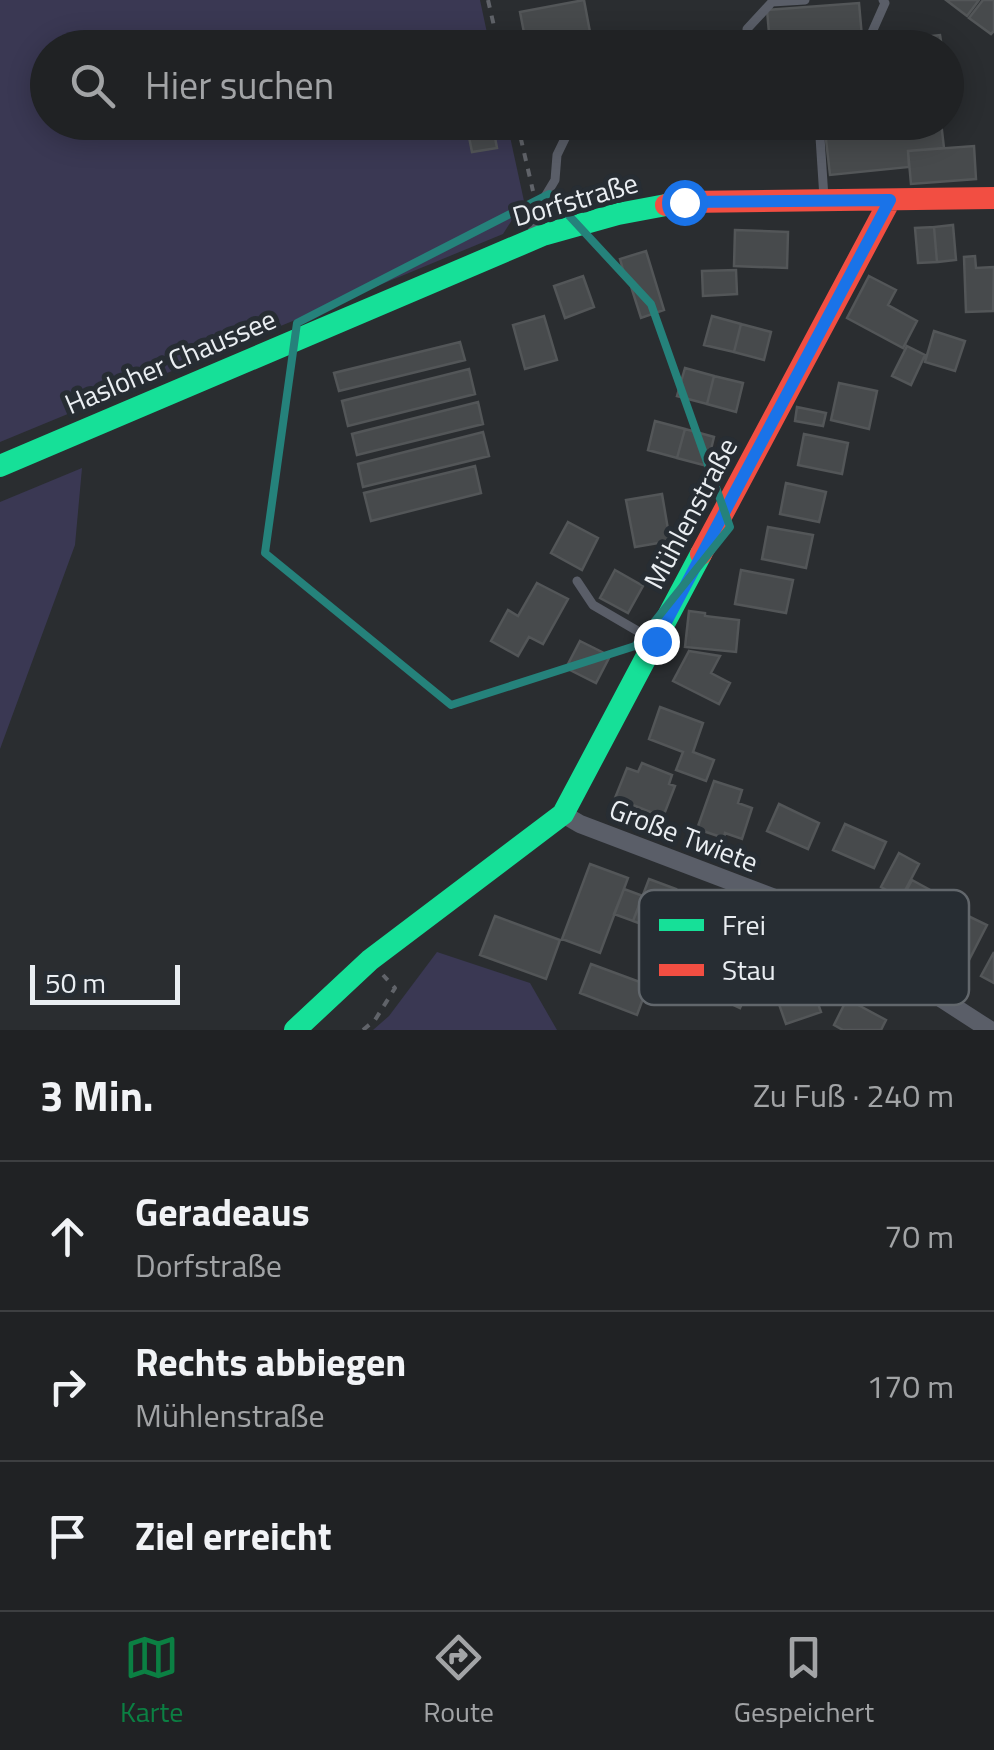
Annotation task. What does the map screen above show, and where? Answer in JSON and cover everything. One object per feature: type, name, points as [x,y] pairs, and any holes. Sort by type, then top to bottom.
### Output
[{"type":"main road","name":"Dorfstraße","points":[[364,310],[529,241],[618,214],[684,202],[994,198]]},
{"type":"main road","name":"Mühlenstraße","points":[[295,1030],[370,960],[563,814],[890,200]]},
{"type":"main road","name":"Hasloher Chaussee","points":[[0,466],[364,310]]},
{"type":"street","name":"Große Twiete","points":[[563,814],[754,890]]},
{"type":"street","name":"Große Twiete","points":[[949,1005],[990,1030]]},
{"type":"lane","points":[[747,30],[772,2],[804,0]]},
{"type":"lane","points":[[873,30],[884,0]]},
{"type":"lane","points":[[529,241],[555,180],[558,155],[565,140]]},
{"type":"lane","points":[[821,140],[824,200]]},
{"type":"lane","points":[[576,581],[593,605],[656,641]]},
{"type":"path","points":[[488,0],[495,30]]},
{"type":"path","points":[[521,140],[538,214]]},
{"type":"path","points":[[363,1030],[375,1020],[395,988],[370,960]]},
{"type":"highlighted area","points":[[549,194],[651,304],[730,527],[635,646],[451,705],[265,553],[297,323]]},
{"type":"shaded area","points":[[0,0],[480,0],[486,30],[30,30],[30,140],[511,140],[524,201],[503,234],[0,442]]},
{"type":"shaded area","points":[[82,468],[75,545],[0,749],[0,502]]},
{"type":"shaded area","points":[[437,952],[530,983],[557,1030],[373,1030],[389,1016]]},
{"type":"building","points":[[584,0],[590,30],[524,30],[520,12]]},
{"type":"building","points":[[946,0],[979,0],[967,16]]},
{"type":"building","points":[[983,0],[994,0],[991,34],[969,18]]},
{"type":"building","points":[[859,3],[861,30],[769,30],[767,10]]},
{"type":"building","points":[[470,140],[495,140],[497,148],[472,152]]},
{"type":"building","points":[[826,140],[943,140],[944,148],[908,151],[909,167],[830,175]]},
{"type":"building","points":[[974,146],[976,179],[911,184],[908,151]]},
{"type":"building","points":[[953,225],[956,260],[937,262],[934,227]]},
{"type":"building","points":[[934,227],[937,262],[918,263],[915,228]]},
{"type":"building","points":[[735,230],[788,232],[787,268],[734,266]]},
{"type":"building","points":[[646,251],[664,310],[641,318],[620,259]]},
{"type":"building","points":[[975,256],[976,268],[994,267],[993,311],[966,312],[964,257]]},
{"type":"building","points":[[736,270],[737,294],[703,296],[702,271]]},
{"type":"building","points":[[583,276],[594,307],[565,318],[554,286]]},
{"type":"building","points":[[869,276],[896,290],[888,305],[917,321],[903,348],[847,318]]},
{"type":"building","points":[[544,316],[557,360],[525,369],[513,325]]},
{"type":"building","points":[[712,316],[741,324],[734,352],[704,345]]},
{"type":"building","points":[[741,324],[771,332],[764,360],[734,352]]},
{"type":"building","points":[[934,331],[965,341],[955,371],[925,362]]},
{"type":"building","points":[[460,342],[465,360],[339,391],[334,373]]},
{"type":"building","points":[[907,346],[925,355],[911,385],[892,376]]},
{"type":"building","points":[[685,368],[714,376],[707,404],[677,396]]},
{"type":"building","points":[[469,369],[475,394],[348,426],[342,401]]},
{"type":"building","points":[[714,376],[743,383],[736,412],[707,404]]},
{"type":"building","points":[[839,383],[877,391],[869,429],[831,420]]},
{"type":"building","points":[[478,402],[483,424],[357,455],[352,434]]},
{"type":"building","points":[[797,407],[826,413],[823,426],[795,421]]},
{"type":"building","points":[[655,421],[685,429],[677,458],[648,450]]},
{"type":"building","points":[[685,429],[714,437],[707,466],[677,458]]},
{"type":"building","points":[[483,432],[489,456],[363,487],[358,464]]},
{"type":"building","points":[[804,434],[848,443],[842,474],[798,465]]},
{"type":"building","points":[[475,466],[481,493],[371,521],[364,493]]},
{"type":"building","points":[[786,483],[826,492],[819,522],[780,514]]},
{"type":"building","points":[[662,494],[670,541],[635,547],[626,500]]},
{"type":"building","points":[[568,522],[598,538],[582,570],[551,553]]},
{"type":"building","points":[[768,527],[813,535],[806,568],[762,559]]},
{"type":"building","points":[[615,570],[643,586],[628,613],[600,598]]},
{"type":"building","points":[[741,570],[793,580],[786,613],[735,604]]},
{"type":"building","points":[[537,583],[568,599],[543,644],[529,637],[518,656],[491,641],[508,610],[518,616]]},
{"type":"building","points":[[689,611],[739,620],[736,652],[685,647]]},
{"type":"building","points":[[580,641],[610,656],[596,683],[566,668]]},
{"type":"building","points":[[689,651],[720,656],[711,673],[730,683],[719,704],[673,681]]},
{"type":"building","points":[[660,707],[703,723],[693,752],[714,760],[706,781],[676,770],[683,752],[649,739]]},
{"type":"building","points":[[642,763],[672,775],[669,784],[675,786],[663,817],[615,798],[627,768],[638,772]]},
{"type":"building","points":[[714,781],[742,790],[738,803],[752,808],[742,839],[697,829]]},
{"type":"building","points":[[779,804],[819,823],[808,849],[767,831]]},
{"type":"building","points":[[845,824],[886,842],[874,868],[833,850]]},
{"type":"building","points":[[899,853],[919,864],[905,890],[881,887]]},
{"type":"building","points":[[590,864],[628,878],[600,953],[562,939]]},
{"type":"building","points":[[649,879],[676,889],[676,890],[645,890]]},
{"type":"building","points":[[912,880],[930,890],[907,890]]},
{"type":"building","points":[[624,889],[639,895],[633,921],[614,914]]},
{"type":"building","points":[[495,916],[560,940],[546,979],[480,955]]},
{"type":"building","points":[[969,916],[987,925],[969,960]]},
{"type":"building","points":[[994,952],[994,983],[981,976]]},
{"type":"building","points":[[591,964],[639,982],[641,1005],[637,1015],[580,993]]},
{"type":"building","points":[[779,1005],[819,1005],[821,1012],[786,1024]]},
{"type":"building","points":[[844,1005],[858,1005],[886,1020],[881,1030],[843,1030],[834,1025]]},
{"type":"traffic: fast","points":[[0,466],[543,235],[666,205]]},
{"type":"traffic: fast","points":[[295,1030],[370,960],[563,814],[701,554]]},
{"type":"traffic: jam","points":[[666,205],[994,198]]},
{"type":"traffic: jam","points":[[701,554],[890,200]]},
{"type":"route","points":[[656,641],[890,200],[684,202]]}]
